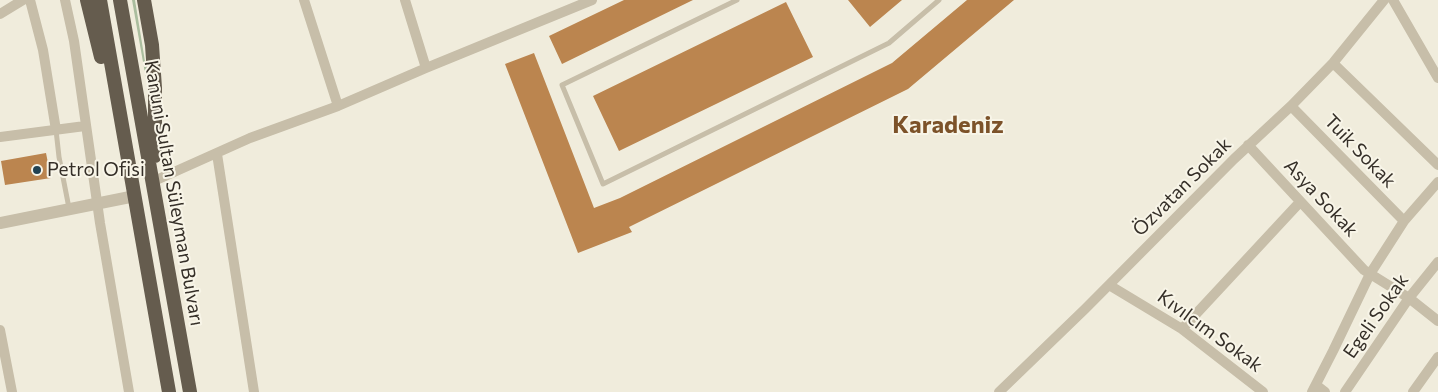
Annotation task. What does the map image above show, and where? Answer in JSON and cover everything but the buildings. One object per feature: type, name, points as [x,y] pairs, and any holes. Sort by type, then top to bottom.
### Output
[{"type":"highway","points":[[87,0],[113,105],[128,155]]},
{"type":"highway","name":"Kanuni Sultan Süleyman Bulvarı","points":[[100,0],[169,392]]},
{"type":"highway","name":"Kanuni Sultan Süleyman Bulvarı","points":[[120,0],[154,181],[190,392]]},
{"type":"highway","points":[[144,0],[152,45],[155,88],[154,181]]},
{"type":"street","points":[[0,14],[23,0]]},
{"type":"street","points":[[30,0],[43,50],[56,130]]},
{"type":"street","points":[[65,0],[74,41],[97,203],[130,392]]},
{"type":"street","points":[[304,0],[338,106]]},
{"type":"street","points":[[405,0],[426,68]]},
{"type":"street","points":[[154,181],[250,138],[338,106],[592,0]]},
{"type":"street","name":"Özvatan Sokak","points":[[999,392],[1248,146],[1291,106],[1332,63],[1384,0]]},
{"type":"street","points":[[1393,0],[1438,78]]},
{"type":"street","points":[[1332,63],[1438,165]]},
{"type":"street","name":"Tuik Sokak","points":[[1291,106],[1404,221]]},
{"type":"street","points":[[0,137],[85,126]]},
{"type":"street","name":"Asya Sokak","points":[[1248,146],[1364,270],[1409,298],[1438,321]]},
{"type":"street","points":[[217,154],[254,392]]},
{"type":"street","points":[[1326,392],[1314,388],[1370,274],[1404,221],[1438,182]]},
{"type":"street","points":[[0,223],[135,196]]},
{"type":"street","points":[[1182,329],[1300,202]]},
{"type":"street","name":"Egeli Sokak","points":[[1345,392],[1409,298],[1438,262]]},
{"type":"street","name":"Kıvılcım Sokak","points":[[1109,285],[1182,329],[1264,392]]},
{"type":"street","points":[[0,330],[12,392]]},
{"type":"street","points":[[1412,392],[1438,357]]},
{"type":"lane","points":[[737,0],[562,85],[603,184],[889,43],[936,1]]},
{"type":"lane","points":[[56,130],[69,209]]},
{"type":"green space","points":[[132,0],[135,0],[148,80],[146,79]]},
{"type":"place","name":"Petrol Ofisi","points":[[37,170]]},
{"type":"district","name":"Karadeniz","points":[[948,125]]}]
